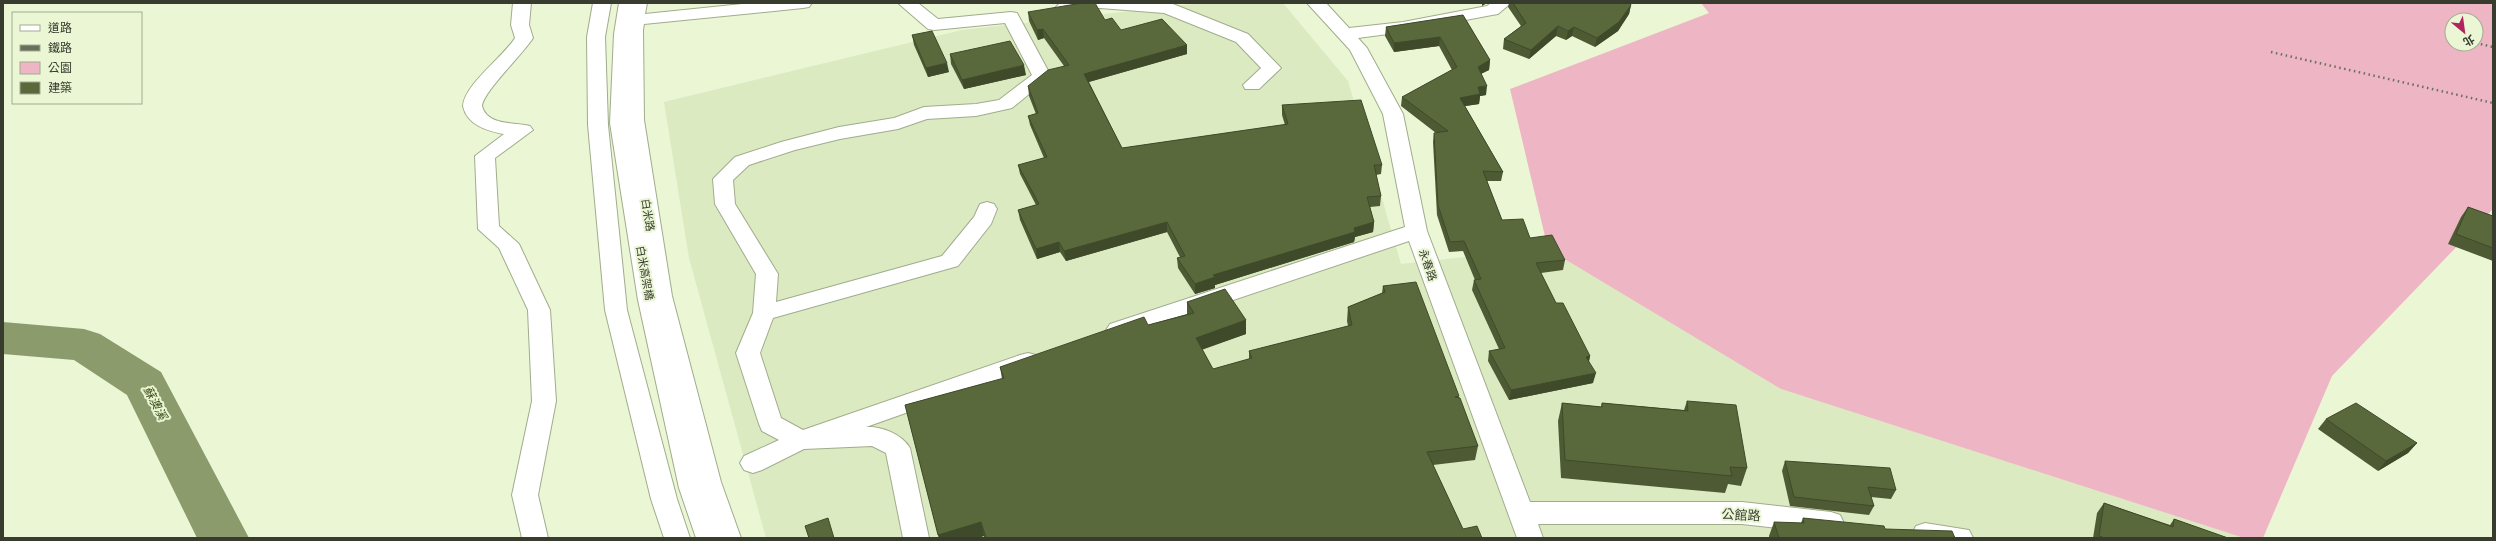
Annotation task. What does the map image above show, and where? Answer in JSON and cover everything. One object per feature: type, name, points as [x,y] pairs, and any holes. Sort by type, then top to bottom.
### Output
[{"type":"street","points":[[522,3],[520,25],[524,38],[518,50],[478,92],[473,102],[474,112],[484,122],[498,128],[523,130],[485,156],[489,229],[508,244],[540,310],[544,401],[525,495],[534,538]]},
{"type":"street","points":[[602,3],[596,37],[598,125],[616,310],[664,499],[677,538]]},
{"type":"street","points":[[634,9],[803,3]]},
{"type":"street","points":[[907,3],[934,25],[1018,15],[1042,76],[1005,104],[976,110],[924,113],[898,123],[839,133],[742,162],[723,179],[725,204],[767,274],[764,313],[748,353],[771,424],[801,440],[875,436],[897,448],[916,538]]},
{"type":"street","points":[[1046,10],[1100,3],[1168,8],[1242,38],[1272,68],[1252,85]]},
{"type":"street","name":"永春路","points":[[1316,3],[1358,48],[1393,114],[1416,231],[1457,346],[1530,538]]},
{"type":"street","points":[[1345,34],[1403,27],[1492,10],[1502,3]]},
{"type":"street","name":"白米高架橋","points":[[634,9],[623,34],[620,123],[649,300],[692,488],[709,538]]},
{"type":"street","name":"白米路","points":[[634,9],[634,120],[661,296],[708,482],[728,538]]},
{"type":"street","points":[[764,313],[950,261],[984,219],[987,209]]},
{"type":"street","points":[[1099,337],[1270,278],[1416,231]]},
{"type":"street","points":[[753,463],[801,440],[1047,355]]},
{"type":"street","name":"公館路","points":[[1521,513],[1742,513],[1851,526]]},
{"type":"street","points":[[1898,531],[1960,538]]},
{"type":"shaded area","points":[[1202,3],[1283,3],[1348,81],[1401,264],[1548,248],[1781,389],[2244,538],[766,538],[689,258],[664,102],[962,30]]},
{"type":"green space","points":[[1701,3],[2493,3],[2493,209],[2332,376],[2263,538],[2244,538],[1781,389],[1548,249],[1510,89],[1709,13]]},
{"type":"building","points":[[1082,3],[1095,3],[1105,20],[1112,18],[1121,30],[1162,19],[1187,45],[1084,74],[1122,148],[1288,124],[1282,105],[1361,100],[1382,165],[1374,165],[1381,196],[1367,197],[1374,222],[1354,228],[1355,232],[1213,275],[1215,277],[1195,284],[1177,258],[1185,256],[1167,222],[1064,251],[1059,242],[1036,249],[1018,210],[1039,204],[1018,165],[1047,157],[1028,116],[1038,113],[1028,86],[1048,70],[1069,65],[1043,29],[1037,30],[1028,12]]},
{"type":"building","points":[[1513,3],[1630,3],[1631,5],[1619,22],[1597,38],[1574,27],[1568,31],[1558,26],[1531,50],[1504,39],[1526,23]]},
{"type":"building","points":[[1463,15],[1490,60],[1478,67],[1487,86],[1478,87],[1480,94],[1460,98],[1503,172],[1483,171],[1502,220],[1523,219],[1530,238],[1552,235],[1565,260],[1536,263],[1556,303],[1563,303],[1590,356],[1586,357],[1596,373],[1511,390],[1489,351],[1505,348],[1474,280],[1481,279],[1464,241],[1450,242],[1438,205],[1434,133],[1448,131],[1402,97],[1457,67],[1440,37],[1394,43],[1386,27]]},
{"type":"building","points":[[932,31],[947,63],[926,68],[912,35]]},
{"type":"building","points":[[1010,41],[1024,65],[962,80],[950,54]]},
{"type":"building","points":[[2468,207],[2493,216],[2493,248],[2456,234]]},
{"type":"building","points":[[1416,282],[1459,396],[1455,397],[1460,398],[1478,446],[1427,452],[1463,529],[1477,526],[1482,538],[986,538],[981,522],[938,535],[905,405],[1004,378],[1000,367],[1144,317],[1148,325],[1194,313],[1187,302],[1225,289],[1246,320],[1196,338],[1213,369],[1252,358],[1249,351],[1352,325],[1348,307],[1385,292],[1383,286]]},
{"type":"building","points":[[1687,401],[1736,405],[1747,468],[1730,467],[1732,476],[1565,460],[1562,403],[1602,407],[1602,403],[1688,411]]},
{"type":"building","points":[[2356,403],[2417,443],[2386,461],[2326,419]]},
{"type":"building","points":[[1785,461],[1890,468],[1896,490],[1868,487],[1874,506],[1794,497]]},
{"type":"building","points":[[2104,503],[2173,527],[2174,519],[2228,538],[2105,538],[2099,536]]},
{"type":"building","points":[[828,518],[834,538],[809,538],[805,526]]},
{"type":"building","points":[[1803,518],[1884,526],[1885,529],[1952,531],[1955,538],[1779,538],[1774,522],[1804,523]]},
{"type":"waterway","name":"蘇澳溪","points":[[3,338],[84,345],[145,384],[223,538]]},
{"type":"railway","points":[[2484,45],[2493,47]]},
{"type":"railway","points":[[2271,52],[2493,103]]}]
